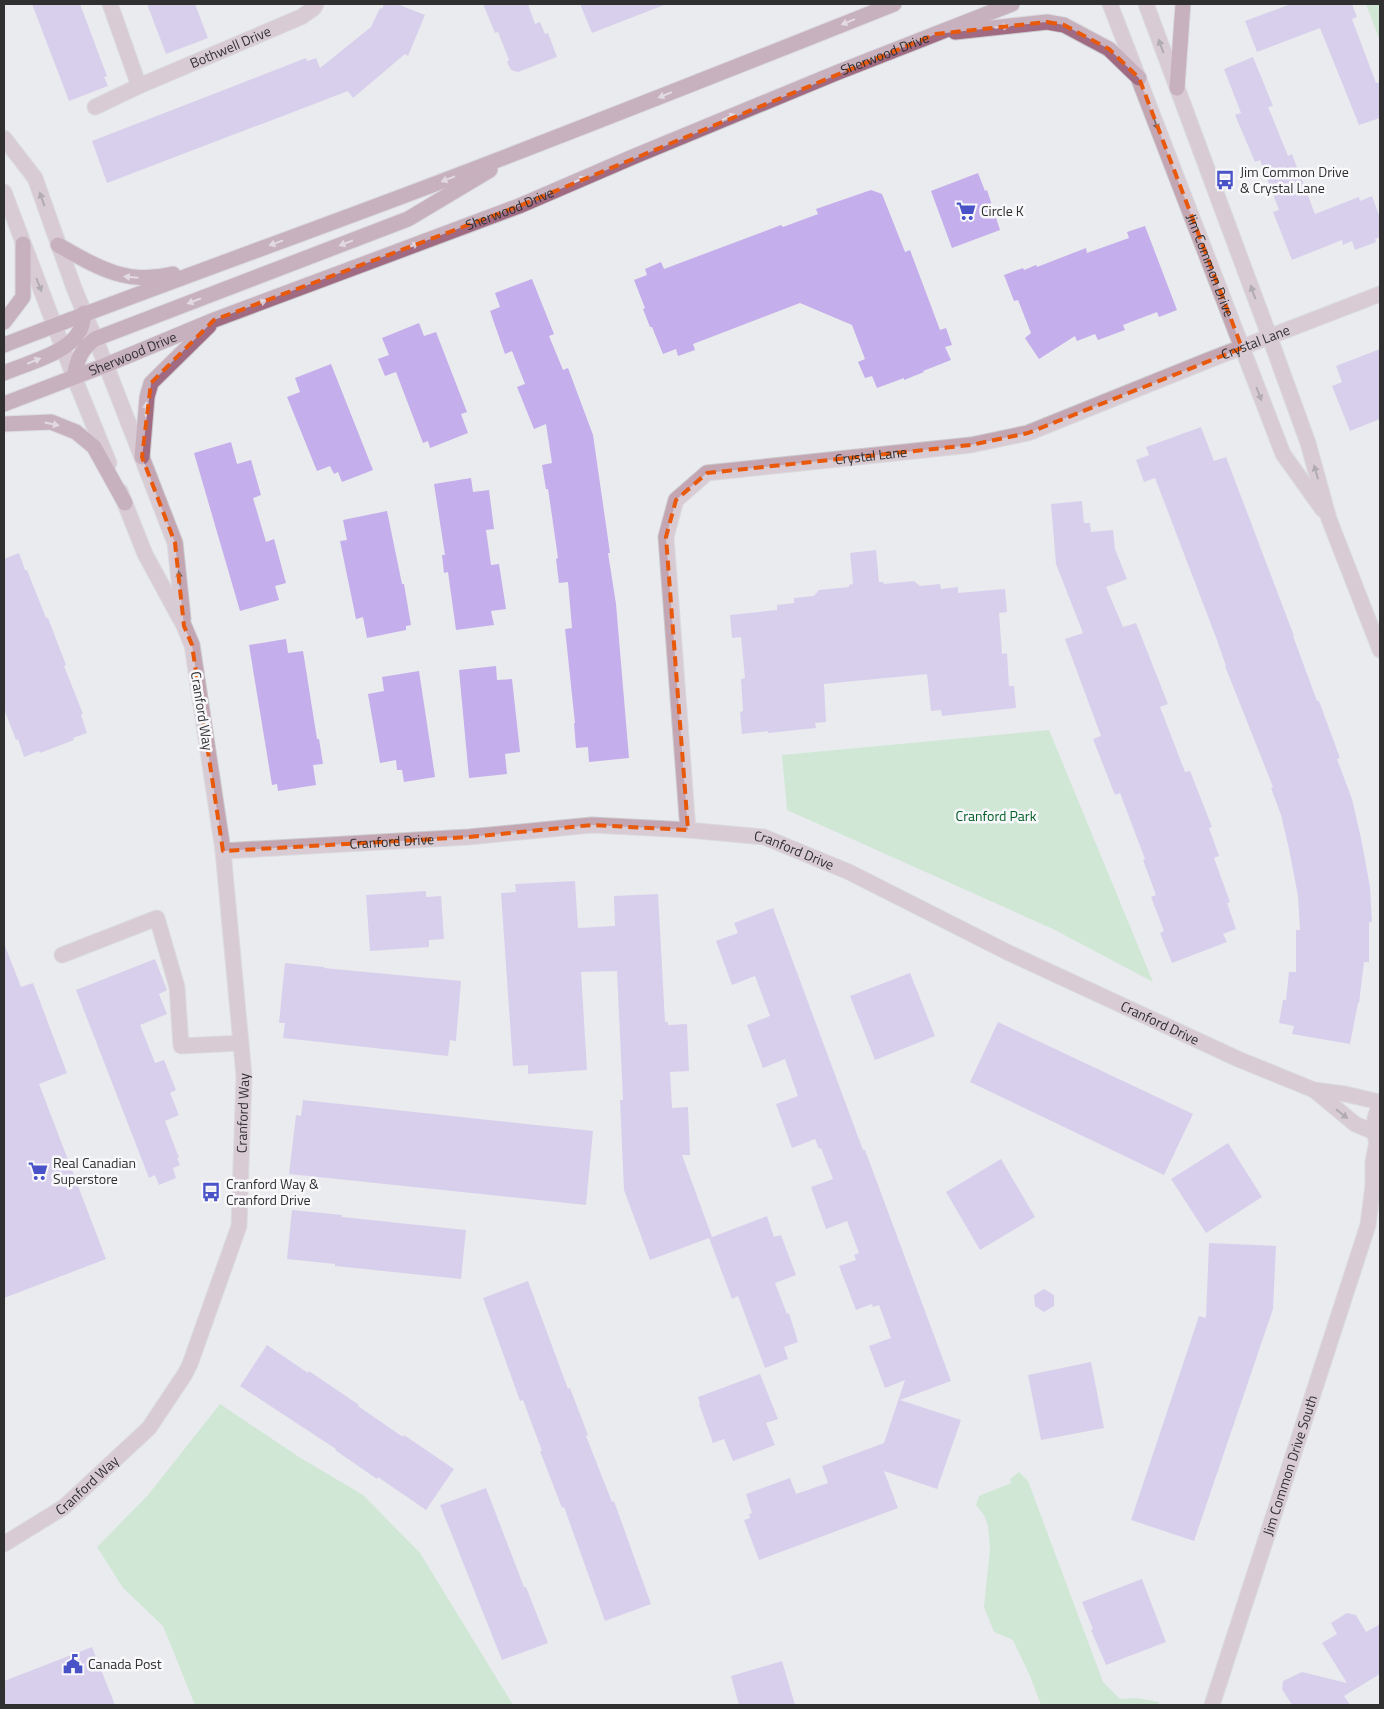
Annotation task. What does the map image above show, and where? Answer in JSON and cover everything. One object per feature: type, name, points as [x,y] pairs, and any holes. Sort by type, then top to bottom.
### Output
[{"type":"main road","points":[[4,345],[84,313],[528,148],[894,4]]},
{"type":"main road","name":"Sherwood Drive","points":[[4,404],[106,365],[214,320],[519,206],[827,76],[1012,4]]},
{"type":"main road","points":[[1177,88],[1183,4]]},
{"type":"main road","points":[[936,34],[1047,22],[1064,25],[1109,49],[1139,78]]},
{"type":"main road","points":[[74,377],[76,362],[86,346],[95,339],[408,219],[528,148]]},
{"type":"main road","points":[[4,322],[23,297],[23,244]]},
{"type":"main road","points":[[58,245],[100,269],[124,276],[143,278],[162,277],[247,254]]},
{"type":"main road","points":[[4,373],[63,349],[79,334],[84,313]]},
{"type":"main road","points":[[142,457],[147,397],[152,383],[214,320]]},
{"type":"main road","points":[[4,424],[51,422],[76,432],[94,448],[125,503]]},
{"type":"street","points":[[110,4],[139,86]]},
{"type":"street","name":"Bothwell Drive","points":[[95,107],[139,86],[302,17],[314,8],[316,4]]},
{"type":"street","name":"Jim Common Drive","points":[[1110,4],[1283,454],[1329,519]]},
{"type":"street","name":"Jim Common Drive","points":[[1146,4],[1308,443],[1329,519],[1380,650]]},
{"type":"street","points":[[4,138],[35,178],[84,313]]},
{"type":"street","points":[[4,192],[55,325]]},
{"type":"street","name":"Crystal Lane","points":[[688,830],[666,537],[676,500],[707,473],[971,445],[1028,433],[1380,294]]},
{"type":"street","name":"Cranford Way","points":[[84,313],[175,543],[184,626]]},
{"type":"street","name":"Cranford Way","points":[[4,1544],[64,1507],[149,1428],[188,1369],[239,1226],[244,1076],[223,851],[192,645],[184,626],[145,554],[55,325]]},
{"type":"street","name":"Cranford Drive","points":[[223,851],[469,837],[592,826],[688,830],[764,837],[849,872],[1009,953],[1229,1055],[1314,1090],[1345,1094],[1380,1104]]},
{"type":"street","points":[[62,954],[156,918],[176,986],[181,1046],[241,1043]]},
{"type":"street","name":"Cranford Drive","points":[[1314,1090],[1355,1124],[1377,1139]]},
{"type":"street","name":"Jim Common Drive South","points":[[1212,1705],[1368,1225],[1373,1185],[1373,1162],[1377,1139],[1374,1121],[1380,1104]]},
{"type":"street","name":"Jim Common Drive South","points":[[1368,1225],[1380,1205]]},
{"type":"highlighted area","points":[[1047,22],[1064,25],[1109,49],[1139,78],[1242,348],[1028,433],[971,445],[707,473],[676,500],[666,537],[688,830],[592,825],[469,837],[223,851],[192,645],[184,626],[175,543],[142,457],[151,383],[214,320],[519,206],[936,34]]},
{"type":"green space","points":[[1366,4],[1380,4],[1380,41]]},
{"type":"green space","name":"Cranford Park","points":[[1049,730],[1153,982],[1053,929],[787,810],[782,755]]},
{"type":"green space","points":[[220,1404],[299,1457],[363,1495],[420,1553],[513,1705],[195,1705],[163,1626],[123,1588],[97,1547],[148,1495]]},
{"type":"green space","points":[[1019,1472],[1028,1481],[1103,1682],[1120,1699],[1137,1698],[1160,1702],[1157,1705],[1041,1705],[1013,1640],[994,1632],[984,1607],[990,1549],[988,1526],[984,1515],[976,1505],[979,1496],[1011,1483],[1010,1479]]},
{"type":"building","points":[[32,4],[80,4],[107,76],[104,77],[108,86],[69,101]]},
{"type":"building","points":[[147,4],[195,4],[208,38],[166,54]]},
{"type":"building","points":[[384,4],[397,4],[425,15],[408,56],[405,54],[353,98],[348,91],[107,183],[92,141],[306,58],[307,61],[316,58],[320,68],[371,27],[380,8],[382,9]]},
{"type":"building","points":[[483,4],[528,4],[535,24],[540,22],[545,34],[548,33],[557,57],[518,72],[511,70],[498,32],[495,33]]},
{"type":"building","points":[[580,4],[664,4],[664,5],[592,33]]},
{"type":"building","points":[[1291,4],[1352,4],[1357,17],[1352,19],[1376,83],[1380,82],[1380,118],[1359,125],[1320,28],[1257,52],[1245,21]]},
{"type":"building","points":[[1253,57],[1273,106],[1268,107],[1288,156],[1292,154],[1315,214],[1359,197],[1360,201],[1372,196],[1380,218],[1380,237],[1375,239],[1376,242],[1355,250],[1352,241],[1343,245],[1342,240],[1292,260],[1273,212],[1279,210],[1260,160],[1255,162],[1235,115],[1241,113],[1224,69]]},
{"type":"building","name":"Circle K","points":[[978,173],[985,191],[987,190],[1000,230],[952,248],[931,191]]},
{"type":"building","points":[[871,190],[882,194],[905,252],[910,250],[940,330],[946,328],[952,345],[945,347],[951,360],[904,380],[904,378],[877,388],[872,376],[865,378],[858,362],[865,359],[852,325],[800,303],[693,344],[695,350],[678,356],[676,349],[663,354],[652,327],[650,327],[634,280],[647,275],[645,269],[661,262],[664,269],[781,225],[783,227],[818,214],[816,209]]},
{"type":"building","points":[[1145,226],[1177,310],[1159,317],[1157,312],[1123,325],[1125,330],[1098,340],[1095,334],[1077,341],[1075,336],[1039,359],[1025,338],[1031,333],[1018,300],[1014,301],[1004,275],[1023,268],[1024,270],[1036,265],[1037,267],[1086,248],[1087,253],[1129,238],[1127,232]]},
{"type":"building","points":[[532,279],[554,334],[549,336],[563,370],[568,368],[593,435],[616,604],[629,758],[589,762],[588,747],[576,748],[565,629],[572,628],[568,582],[559,583],[556,559],[558,558],[551,509],[542,465],[552,463],[546,424],[534,429],[517,387],[525,384],[512,351],[505,354],[490,311],[500,307],[495,293]]},
{"type":"building","points":[[419,323],[424,336],[436,332],[467,412],[461,414],[468,433],[430,448],[428,441],[423,443],[396,372],[385,376],[378,359],[389,355],[382,338]]},
{"type":"building","points":[[1380,349],[1380,419],[1350,431],[1332,386],[1342,382],[1336,366]]},
{"type":"building","points":[[331,364],[373,470],[342,482],[338,472],[334,474],[330,466],[317,471],[287,397],[300,392],[295,378]]},
{"type":"building","points":[[1201,427],[1214,461],[1226,457],[1340,758],[1337,759],[1352,799],[1370,887],[1372,922],[1369,922],[1369,962],[1364,962],[1359,1003],[1350,1044],[1292,1034],[1294,1026],[1279,1023],[1283,1000],[1286,1000],[1289,972],[1296,972],[1296,930],[1300,930],[1298,896],[1281,815],[1271,788],[1273,787],[1225,666],[1217,640],[1155,478],[1144,482],[1136,460],[1149,455],[1146,447]]},
{"type":"building","points":[[231,442],[237,464],[251,460],[261,495],[253,498],[266,542],[274,539],[286,583],[275,586],[279,600],[240,611],[194,453]]},
{"type":"building","points":[[471,478],[473,492],[489,490],[494,529],[486,530],[491,565],[499,564],[506,609],[491,611],[494,625],[456,630],[448,572],[444,573],[442,555],[445,555],[434,484]]},
{"type":"building","points":[[1082,501],[1084,523],[1090,523],[1091,532],[1113,530],[1115,549],[1127,579],[1106,587],[1123,627],[1136,623],[1168,704],[1160,707],[1185,772],[1190,771],[1212,827],[1209,828],[1219,856],[1214,858],[1230,902],[1227,903],[1236,929],[1223,934],[1227,942],[1172,963],[1160,933],[1164,931],[1151,897],[1156,895],[1143,860],[1145,859],[1120,793],[1115,795],[1093,739],[1101,736],[1065,639],[1083,633],[1056,564],[1051,504]]},
{"type":"building","points":[[387,511],[402,584],[404,584],[411,625],[406,626],[406,630],[367,638],[363,617],[356,619],[340,541],[347,540],[343,520]]},
{"type":"building","points":[[876,550],[879,582],[884,584],[914,581],[920,586],[940,584],[941,589],[958,587],[958,593],[1005,589],[1007,612],[999,613],[1002,654],[1007,653],[1009,686],[1014,686],[1016,708],[942,716],[941,710],[931,711],[927,674],[824,684],[826,722],[815,723],[816,728],[742,734],[740,712],[743,711],[741,679],[745,678],[741,637],[732,638],[730,615],[777,610],[777,605],[794,603],[794,598],[814,596],[819,590],[849,587],[849,585],[853,584],[850,553]]},
{"type":"building","points":[[19,553],[46,618],[48,618],[66,665],[64,666],[83,714],[81,715],[87,733],[40,753],[39,751],[24,757],[4,709],[4,559]]},
{"type":"building","points":[[286,639],[288,653],[303,651],[317,739],[319,739],[323,764],[313,765],[316,785],[278,791],[277,784],[272,785],[249,645]]},
{"type":"building","points":[[496,666],[497,680],[512,679],[520,752],[505,754],[507,774],[469,778],[459,670]]},
{"type":"building","points":[[419,671],[435,777],[404,782],[402,770],[397,770],[396,760],[380,763],[368,694],[384,691],[382,677]]},
{"type":"building","points":[[575,881],[578,928],[615,926],[614,896],[658,894],[665,1022],[668,1022],[668,1025],[687,1024],[689,1071],[670,1072],[672,1108],[688,1107],[690,1155],[682,1155],[712,1237],[767,1216],[774,1237],[781,1235],[796,1275],[775,1283],[787,1314],[789,1313],[798,1342],[784,1347],[788,1359],[765,1368],[738,1296],[732,1299],[709,1238],[650,1260],[624,1190],[620,1100],[623,1100],[617,971],[581,972],[587,1070],[528,1074],[528,1065],[513,1066],[501,893],[516,892],[515,884]]},
{"type":"building","points":[[426,891],[426,897],[441,896],[444,939],[429,940],[429,947],[370,951],[366,895]]},
{"type":"building","points":[[773,908],[951,1381],[900,1400],[961,1420],[937,1489],[884,1471],[898,1508],[759,1560],[744,1520],[750,1518],[749,1514],[752,1513],[746,1494],[790,1478],[796,1494],[828,1483],[822,1466],[884,1443],[905,1380],[885,1388],[869,1346],[891,1338],[879,1305],[873,1307],[872,1304],[856,1310],[839,1266],[856,1260],[854,1255],[859,1253],[847,1221],[826,1229],[811,1187],[833,1179],[821,1148],[819,1149],[815,1139],[792,1148],[776,1104],[798,1096],[785,1059],[763,1068],[747,1025],[770,1016],[755,976],[732,985],[716,941],[738,933],[734,923]]},
{"type":"building","name":"Real Canadian Superstore","points":[[4,946],[21,987],[33,983],[67,1073],[39,1084],[106,1259],[4,1298]]},
{"type":"building","points":[[155,959],[167,990],[159,994],[167,1014],[140,1025],[155,1063],[164,1060],[176,1090],[170,1093],[179,1115],[165,1121],[180,1165],[173,1168],[176,1178],[159,1185],[155,1175],[149,1178],[76,990]]},
{"type":"building","points":[[285,963],[461,981],[456,1041],[450,1040],[448,1056],[283,1038],[285,1023],[279,1023]]},
{"type":"building","points":[[910,973],[935,1036],[875,1060],[850,996]]},
{"type":"building","points":[[998,1022],[1193,1114],[1164,1175],[970,1082]]},
{"type":"building","points":[[303,1100],[593,1131],[586,1205],[289,1174],[296,1115],[301,1116]]},
{"type":"building","points":[[1228,1143],[1262,1197],[1206,1233],[1171,1179]]},
{"type":"building","points":[[1001,1159],[1035,1217],[980,1250],[946,1192]]},
{"type":"building","points":[[292,1210],[466,1230],[461,1279],[287,1259]]},
{"type":"building","points":[[1209,1243],[1276,1246],[1273,1309],[1194,1541],[1131,1520],[1199,1316],[1206,1318]]},
{"type":"building","points":[[528,1281],[568,1389],[570,1388],[588,1435],[586,1436],[612,1502],[614,1501],[651,1604],[605,1621],[564,1507],[562,1508],[540,1451],[542,1451],[523,1400],[520,1401],[483,1298]]},
{"type":"building","points":[[1044,1289],[1054,1295],[1054,1306],[1044,1312],[1035,1306],[1034,1295]]},
{"type":"building","points":[[267,1345],[308,1373],[309,1371],[403,1437],[404,1435],[454,1469],[426,1510],[240,1386]]},
{"type":"building","points":[[1091,1362],[1104,1428],[1041,1440],[1028,1375]]},
{"type":"building","points":[[760,1374],[778,1419],[766,1423],[775,1445],[733,1461],[724,1439],[713,1443],[698,1397]]},
{"type":"building","points":[[486,1488],[548,1643],[502,1660],[440,1505]]},
{"type":"building","points":[[1142,1579],[1166,1642],[1106,1665],[1091,1630],[1093,1629],[1082,1602]]},
{"type":"building","points":[[1347,1613],[1356,1615],[1366,1632],[1380,1624],[1380,1674],[1344,1696],[1350,1705],[1292,1705],[1282,1689],[1283,1681],[1302,1672],[1347,1683],[1322,1643],[1337,1634],[1331,1623]]},
{"type":"building","name":"Canada Post","points":[[92,1647],[115,1705],[4,1705],[4,1681]]},
{"type":"building","points":[[782,1661],[795,1705],[739,1705],[731,1676]]},
{"type":"place","name":"Jim Common Drive & Crystal Lane","points":[[1225,180]]},
{"type":"place","name":"Circle K","points":[[966,211]]},
{"type":"place","name":"Real Canadian Superstore","points":[[38,1171]]},
{"type":"place","name":"Cranford Way & Cranford Drive","points":[[211,1192]]},
{"type":"place","name":"Canada Post","points":[[73,1664]]}]
